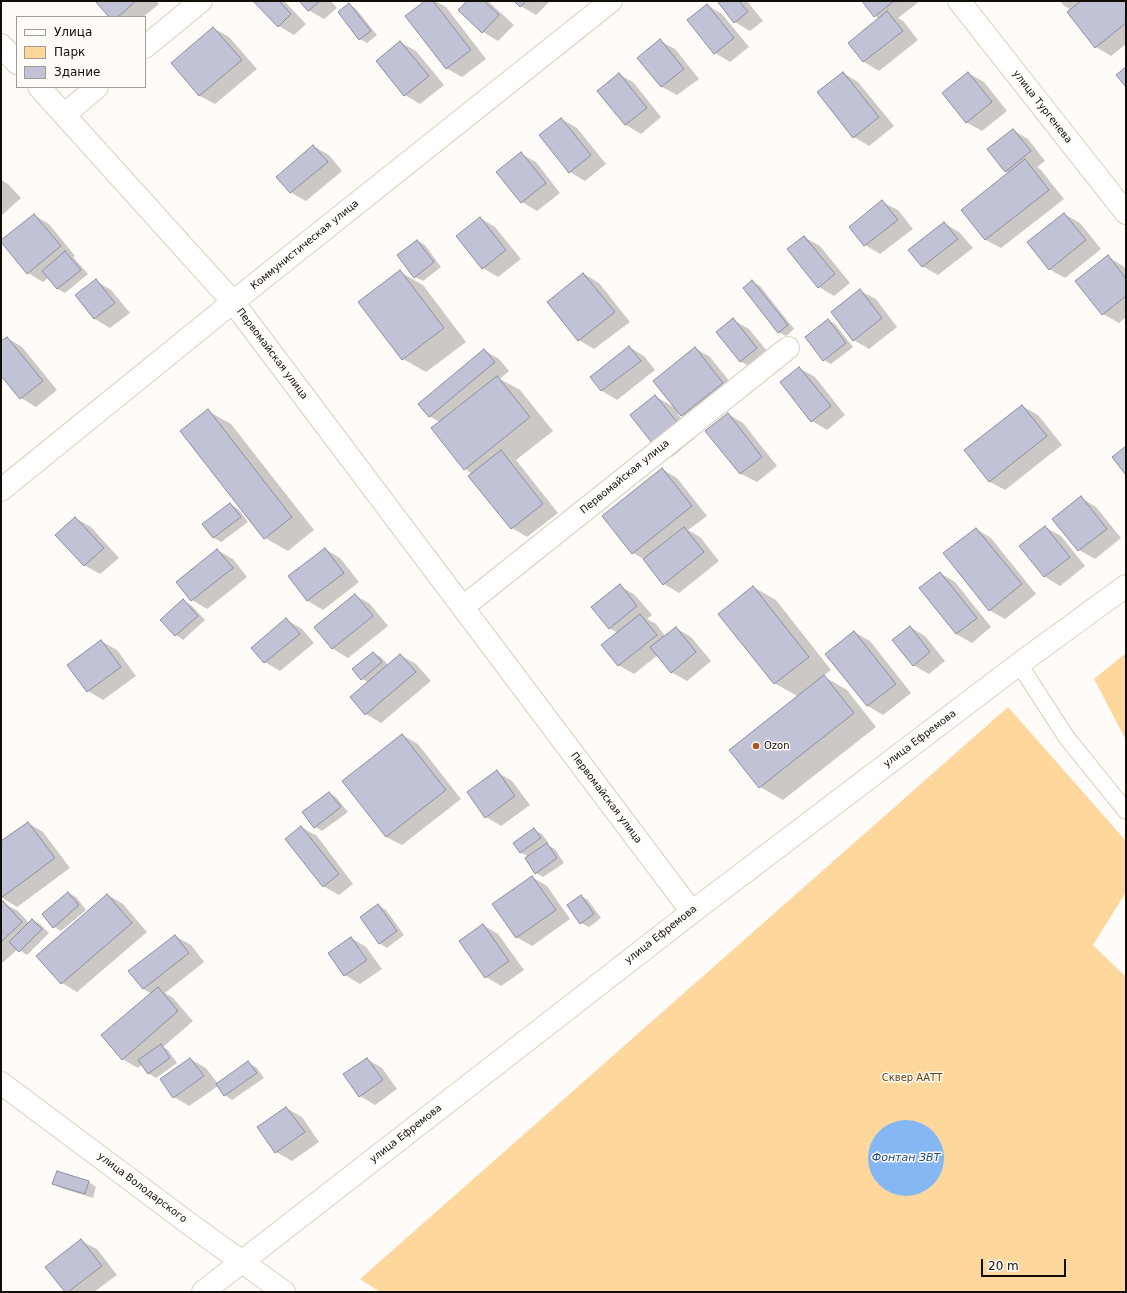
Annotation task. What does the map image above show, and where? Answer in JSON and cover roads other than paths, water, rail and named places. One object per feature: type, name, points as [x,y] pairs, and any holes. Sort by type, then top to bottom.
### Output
[{"type":"street","points":[[146,46],[201,1]]},
{"type":"street","name":"Коммунистическая улица","points":[[1,490],[233,302],[611,1]]},
{"type":"street","name":"улица Тургенева","points":[[959,1],[1126,213]]},
{"type":"street","points":[[1,45],[16,62]]},
{"type":"street","name":"Первомайская улица","points":[[40,88],[233,302],[692,912]]},
{"type":"street","points":[[64,115],[96,88]]},
{"type":"street","name":"Первомайская улица","points":[[463,607],[788,348]]},
{"type":"street","name":"улица Ефремова","points":[[203,1292],[692,912],[1019,664],[1126,586]]},
{"type":"street","name":"улица Володарского","points":[[1,1083],[241,1262],[284,1292]]},
{"type":"lane","points":[[1019,664],[1067,738],[1126,811]]},
{"type":"water","name":"Фонтан ЗВТ","points":[[906,1120],[920,1123],[933,1131],[941,1144],[944,1158],[941,1172],[933,1185],[920,1193],[906,1196],[892,1193],[879,1185],[871,1172],[868,1158],[871,1144],[879,1131],[892,1123]]},
{"type":"place","name":"Ozon","points":[[756,746]]},
{"type":"park label","name":"Сквер ААТТ","points":[[912,1078]]}]
